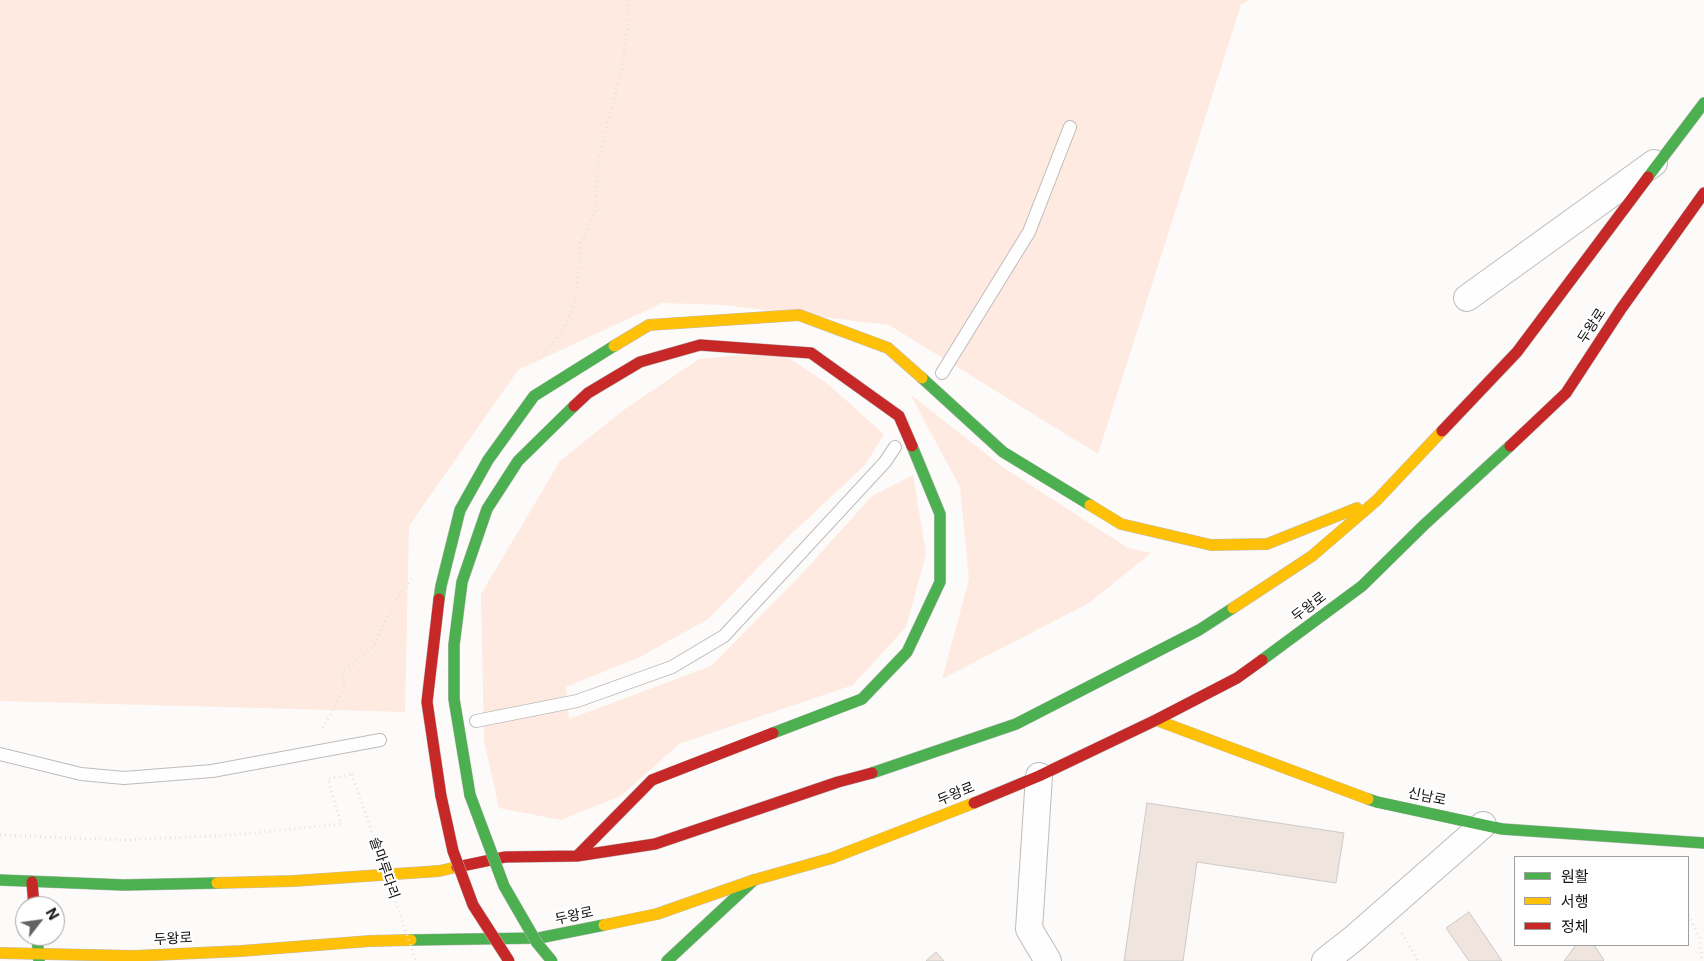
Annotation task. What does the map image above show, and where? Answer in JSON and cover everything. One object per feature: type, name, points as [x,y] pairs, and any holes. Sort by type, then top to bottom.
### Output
[{"type":"main road","points":[[0,880],[124,885],[293,881],[439,871],[506,858],[577,856],[655,844],[1016,724],[1199,630],[1312,556],[1377,500],[1517,352],[1704,103]]},
{"type":"main road","name":"두왕로","points":[[0,952],[39,958],[109,959],[370,941],[539,938],[657,914],[754,880],[832,858],[1039,776],[1156,720],[1237,678],[1362,586],[1566,393],[1621,309],[1704,193]]},
{"type":"main road","points":[[509,961],[473,905],[453,851],[441,796],[427,702],[441,586],[460,510],[488,460],[534,396],[649,325],[799,315],[888,348],[1003,452],[1121,524],[1211,545],[1267,544],[1377,500]]},
{"type":"main road","points":[[552,961],[537,943],[504,886],[470,796],[454,699],[454,645],[462,582],[487,509],[518,461],[588,393],[640,362],[700,344],[811,352],[899,416],[940,514],[940,582],[907,652],[862,699],[652,780],[577,856]]},
{"type":"main road","name":"신남로","points":[[1156,720],[1377,802],[1502,829],[1704,843]]},
{"type":"main road","points":[[668,961],[754,880]]},
{"type":"main road","points":[[32,882],[33,896]]},
{"type":"main road","points":[[254,950],[277,961]]},
{"type":"street","points":[[1467,298],[1665,155]]},
{"type":"street","points":[[1039,776],[1029,929],[1048,961]]},
{"type":"street","points":[[1325,961],[1354,939],[1483,825]]},
{"type":"lane","points":[[942,373],[1029,232],[1070,127]]},
{"type":"lane","points":[[476,721],[577,701],[672,668],[724,636],[886,462],[895,447]]},
{"type":"lane","points":[[0,754],[81,774],[124,778],[212,771],[380,740]]},
{"type":"path","points":[[542,357],[564,328],[575,302],[581,243],[596,210],[598,161],[622,67],[628,20],[628,0]]},
{"type":"path","points":[[319,751],[321,730],[345,686],[342,671],[373,647],[398,596],[414,576]]},
{"type":"path","name":"솔마루다리","points":[[0,835],[124,840],[233,835],[341,824],[328,779],[352,774],[416,961]]},
{"type":"path","points":[[1689,916],[1700,940],[1702,961]]},
{"type":"path","points":[[1401,932],[1418,961]]},
{"type":"shaded area","points":[[0,0],[1249,0],[1241,5],[1098,454],[889,325],[723,305],[662,303],[518,370],[409,526],[405,712],[0,701]]},
{"type":"shaded area","points":[[779,351],[829,385],[884,434],[866,464],[786,539],[708,619],[640,657],[566,687],[569,719],[711,666],[799,577],[872,496],[913,475],[926,554],[906,627],[853,685],[679,744],[621,796],[561,820],[499,808],[484,740],[481,594],[560,461],[625,409],[699,359]]},
{"type":"shaded area","points":[[910,394],[1004,468],[1128,548],[1151,553],[1089,603],[942,679],[969,579],[960,487]]},
{"type":"building","points":[[1147,803],[1344,833],[1336,883],[1197,862],[1183,961],[1124,961]]},
{"type":"building","points":[[1469,912],[1502,961],[1469,961],[1446,928]]},
{"type":"building","points":[[1575,946],[1595,946],[1604,960],[1603,961],[1564,961]]},
{"type":"building","points":[[936,952],[944,961],[926,961]]},
{"type":"traffic: fast","points":[[1648,177],[1704,103]]},
{"type":"traffic: fast","points":[[439,599],[460,510],[488,460],[534,396],[614,346]]},
{"type":"traffic: fast","points":[[922,378],[1003,452],[1090,505]]},
{"type":"traffic: fast","points":[[470,795],[454,699],[454,645],[462,582],[487,509],[518,461],[574,406]]},
{"type":"traffic: fast","points":[[773,733],[862,699],[907,652],[940,582],[940,514],[912,446]]},
{"type":"traffic: fast","points":[[1262,660],[1362,586],[1424,525],[1510,446]]},
{"type":"traffic: fast","points":[[872,773],[1016,724],[1199,630],[1233,608]]},
{"type":"traffic: fast","points":[[470,795],[504,886],[537,943],[552,961]]},
{"type":"traffic: fast","points":[[1368,799],[1502,829],[1704,843]]},
{"type":"traffic: fast","points":[[0,880],[124,885],[217,883]]},
{"type":"traffic: fast","points":[[667,961],[754,880]]},
{"type":"traffic: fast","points":[[411,940],[539,938],[604,925]]},
{"type":"traffic: fast","points":[[38,946],[39,961]]},
{"type":"traffic: slow","points":[[614,346],[649,325],[799,315],[888,348],[922,378]]},
{"type":"traffic: slow","points":[[1233,608],[1312,556],[1377,500],[1442,431]]},
{"type":"traffic: slow","points":[[1090,505],[1121,524],[1211,545],[1267,544],[1357,508]]},
{"type":"traffic: slow","points":[[1156,720],[1368,799]]},
{"type":"traffic: slow","points":[[604,925],[657,914],[754,880],[832,858],[974,803]]},
{"type":"traffic: slow","points":[[217,883],[293,881],[439,871],[457,867]]},
{"type":"traffic: slow","points":[[0,953],[134,956],[411,940]]},
{"type":"traffic: jam","points":[[1442,431],[1517,352],[1648,177]]},
{"type":"traffic: jam","points":[[1510,446],[1566,393],[1621,309],[1704,193]]},
{"type":"traffic: jam","points":[[574,406],[588,393],[640,362],[700,345],[811,353],[899,416],[912,446]]},
{"type":"traffic: jam","points":[[439,599],[427,702],[441,796]]},
{"type":"traffic: jam","points":[[974,803],[1039,776],[1156,720],[1237,678],[1262,660]]},
{"type":"traffic: jam","points":[[577,856],[652,780],[773,733]]},
{"type":"traffic: jam","points":[[457,867],[505,857],[577,856],[655,844],[838,782],[872,773]]},
{"type":"traffic: jam","points":[[441,796],[453,851],[473,905],[509,961]]},
{"type":"traffic: jam","points":[[32,882],[33,896]]}]
